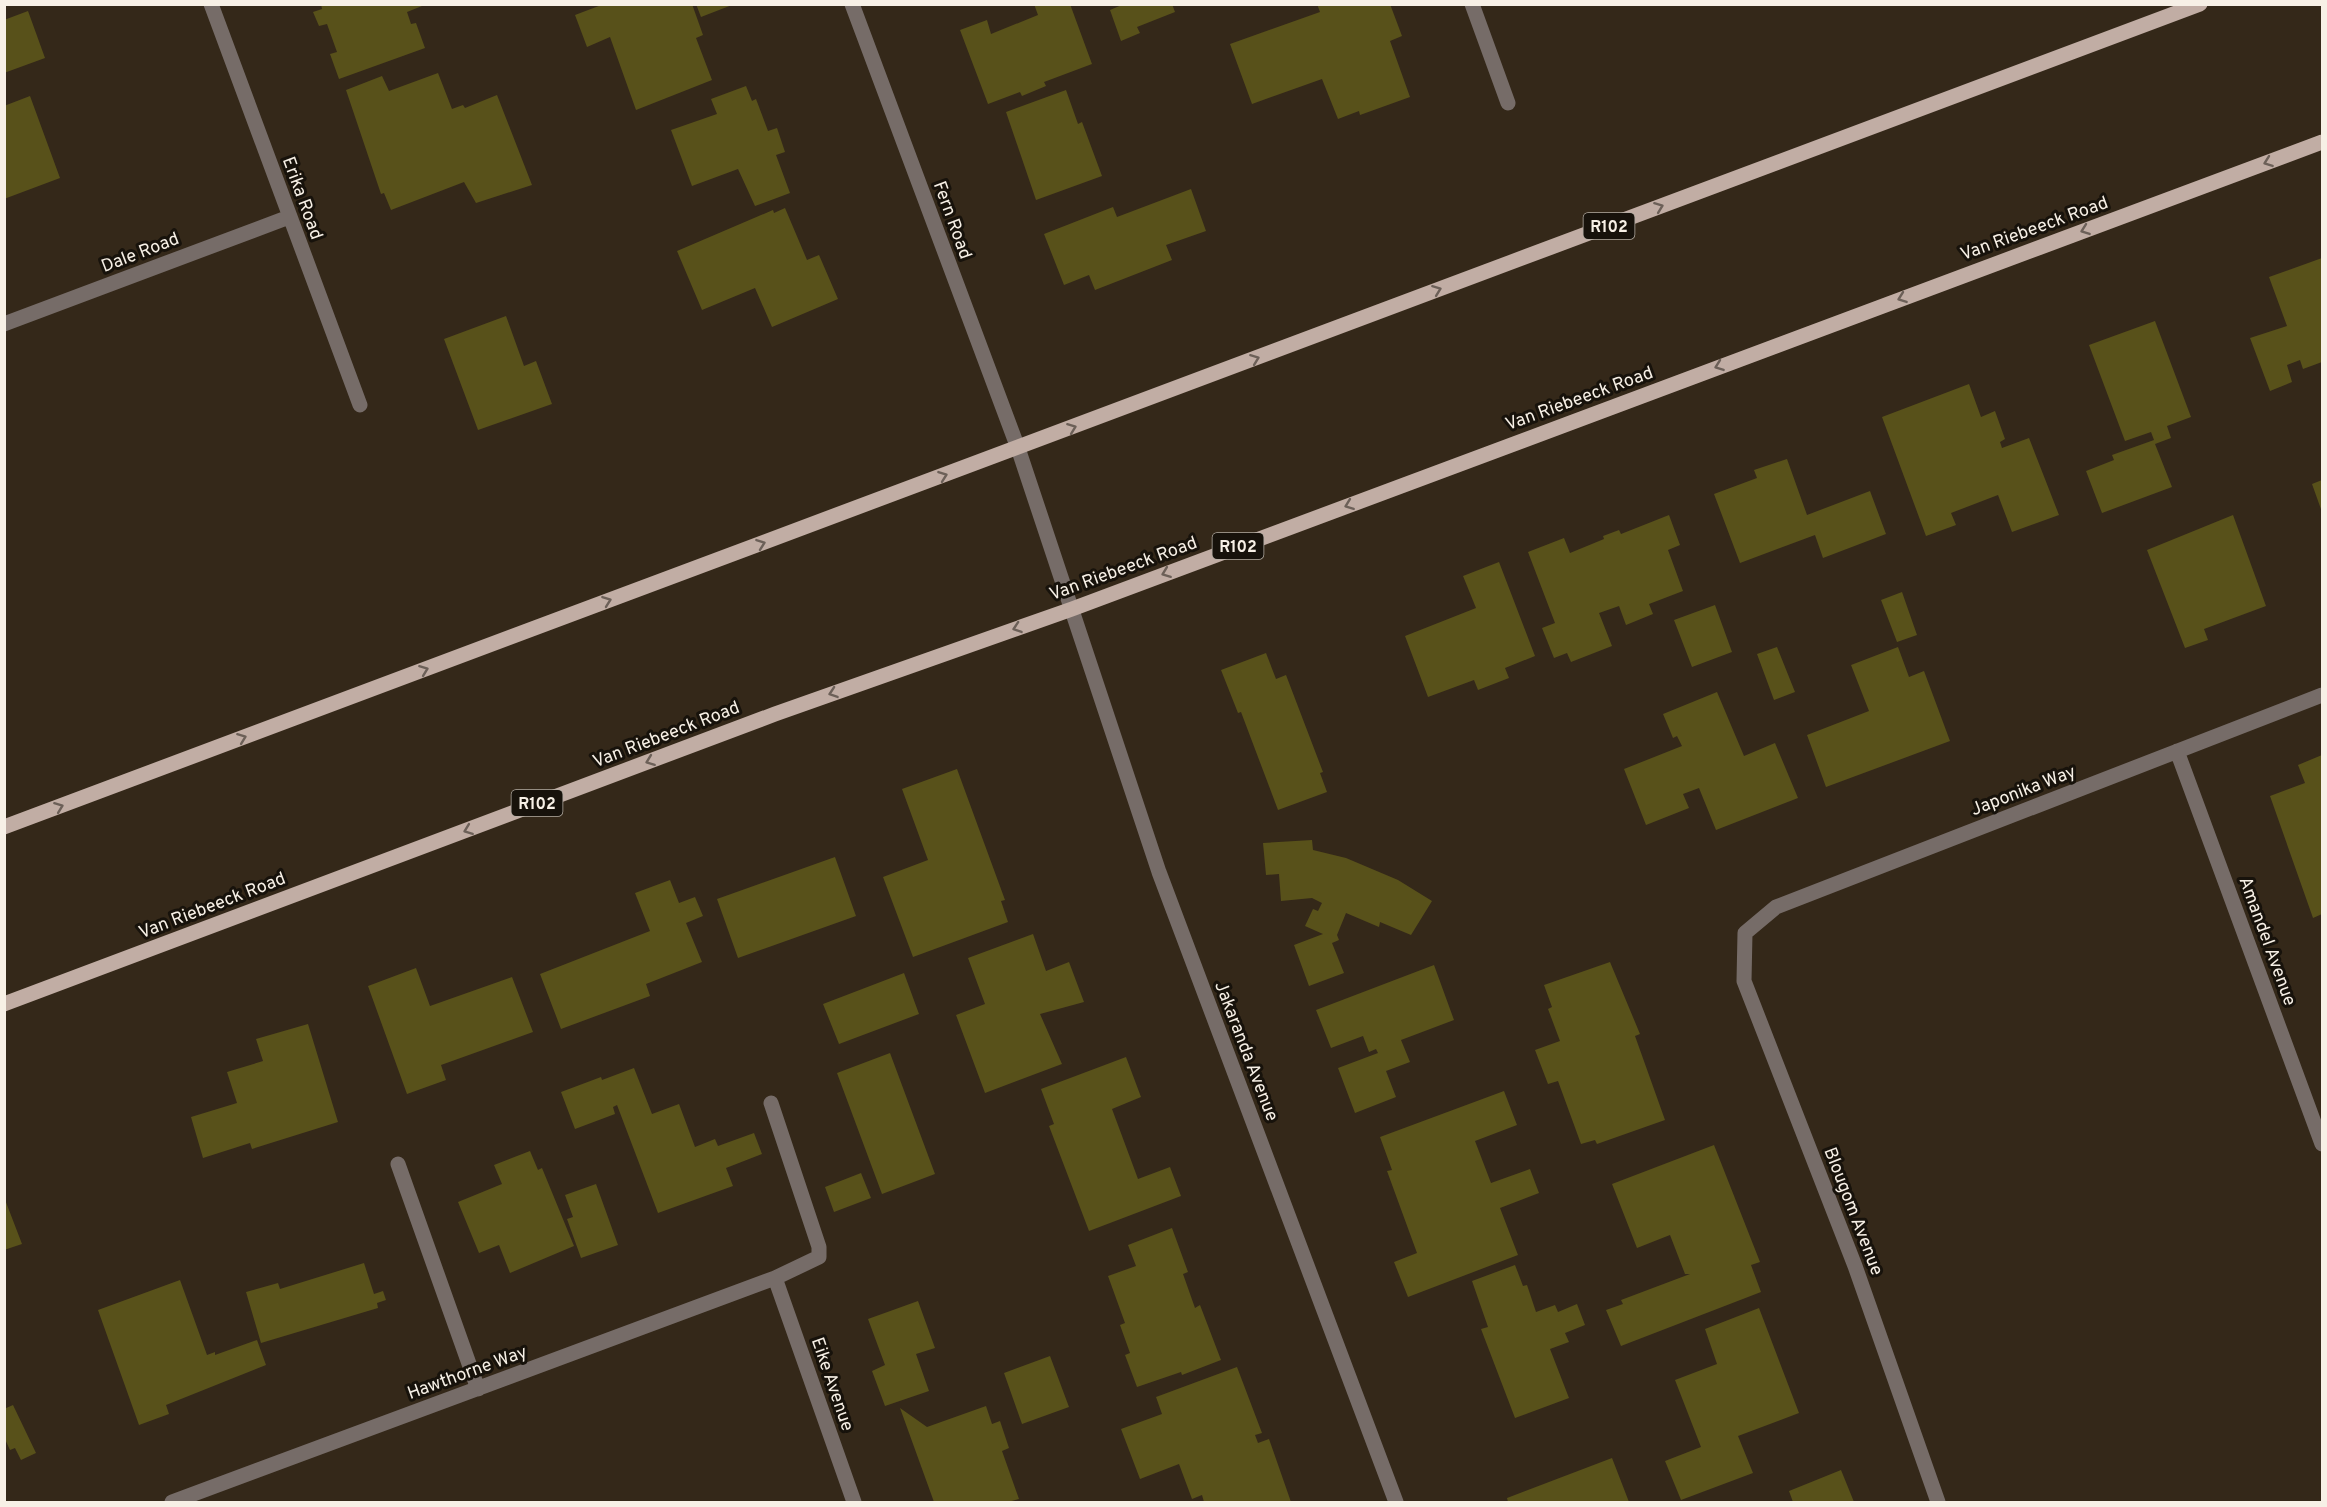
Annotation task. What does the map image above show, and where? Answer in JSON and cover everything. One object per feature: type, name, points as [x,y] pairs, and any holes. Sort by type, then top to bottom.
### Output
[{"type":"main road","name":"R102","points":[[4,827],[2200,4]]},
{"type":"main road","name":"Van Riebeeck Road","points":[[4,1004],[775,714],[1072,609],[2322,142]]},
{"type":"street","name":"Erika Road","points":[[211,4],[360,405]]},
{"type":"street","name":"Fern Road","points":[[852,4],[1018,448],[1072,609]]},
{"type":"street","points":[[1472,4],[1508,103]]},
{"type":"street","name":"Dale Road","points":[[4,324],[289,217]]},
{"type":"street","name":"Jakaranda Avenue","points":[[1072,609],[1159,872],[1395,1503]]},
{"type":"street","name":"Japonika Way","points":[[1745,933],[1776,907],[2322,695]]},
{"type":"street","name":"Amandel Avenue","points":[[2177,751],[2322,1144]]},
{"type":"street","name":"Blougom Avenue","points":[[1745,933],[1744,981],[1855,1266],[1938,1503]]},
{"type":"street","name":"Hawthorne Way","points":[[172,1503],[775,1278],[820,1254],[771,1104]]},
{"type":"street","points":[[398,1164],[478,1389]]},
{"type":"street","name":"Eike Avenue","points":[[775,1278],[854,1503]]},
{"type":"building","points":[[321,4],[427,4],[407,12],[411,24],[416,23],[425,48],[339,79],[330,54],[337,52],[327,24],[319,26],[313,12],[322,9]]},
{"type":"building","points":[[604,4],[692,4],[703,35],[696,38],[712,80],[636,110],[610,37],[587,47],[575,15]]},
{"type":"building","points":[[696,4],[732,4],[732,5],[701,17]]},
{"type":"building","points":[[1034,4],[1070,4],[1092,64],[1044,82],[1046,86],[1022,96],[1020,92],[988,104],[960,30],[987,20],[991,34],[1038,15]]},
{"type":"building","points":[[1124,4],[1172,4],[1175,12],[1137,27],[1140,33],[1121,41],[1110,10]]},
{"type":"building","points":[[1317,4],[1390,4],[1402,36],[1390,41],[1410,97],[1360,115],[1359,111],[1338,119],[1322,79],[1252,104],[1230,44],[1320,12]]},
{"type":"building","points":[[28,11],[45,58],[4,73],[4,20]]},
{"type":"building","points":[[438,73],[452,109],[463,105],[465,108],[497,95],[532,185],[476,203],[464,182],[391,210],[384,193],[381,194],[346,90],[382,76],[389,91]]},
{"type":"building","points":[[746,86],[752,101],[756,99],[768,131],[777,128],[785,152],[776,155],[790,193],[755,206],[738,169],[692,186],[671,130],[717,114],[711,99]]},
{"type":"building","points":[[1066,90],[1078,124],[1082,122],[1102,176],[1036,200],[1006,112]]},
{"type":"building","points":[[30,96],[60,178],[4,199],[4,106]]},
{"type":"building","points":[[1191,189],[1206,231],[1166,245],[1172,260],[1095,290],[1089,275],[1064,285],[1044,234],[1113,207],[1117,217]]},
{"type":"building","points":[[785,208],[807,260],[819,255],[838,299],[772,327],[755,288],[702,310],[677,251],[773,210],[774,213]]},
{"type":"building","points":[[2322,258],[2322,362],[2303,369],[2300,360],[2287,365],[2292,382],[2270,391],[2250,338],[2287,326],[2269,277]]},
{"type":"building","points":[[506,316],[524,366],[536,361],[552,404],[478,430],[444,339]]},
{"type":"building","points":[[2155,321],[2191,417],[2167,426],[2171,438],[2155,444],[2172,487],[2102,513],[2086,471],[2114,460],[2112,455],[2154,440],[2151,432],[2125,441],[2089,345]]},
{"type":"building","points":[[1969,384],[1981,417],[1995,411],[2005,439],[2000,442],[2002,448],[2029,438],[2059,515],[2012,532],[1998,495],[1951,513],[1956,525],[1926,536],[1882,417]]},
{"type":"building","points":[[1787,459],[1807,515],[1870,491],[1886,534],[1823,558],[1815,535],[1740,563],[1714,494],[1757,478],[1754,470]]},
{"type":"building","points":[[2322,480],[2322,512],[2312,484]]},
{"type":"building","points":[[1669,515],[1680,545],[1668,550],[1683,591],[1649,604],[1653,614],[1626,625],[1619,606],[1599,613],[1612,646],[1571,662],[1567,653],[1554,658],[1542,628],[1555,623],[1528,552],[1564,538],[1570,553],[1604,539],[1603,536],[1619,530],[1621,534]]},
{"type":"building","points":[[2233,515],[2266,606],[2204,629],[2208,640],[2185,648],[2147,550]]},
{"type":"building","points":[[1499,562],[1535,656],[1505,668],[1509,678],[1478,690],[1474,680],[1428,697],[1405,636],[1476,608],[1463,576]]},
{"type":"building","points":[[1902,592],[1917,635],[1897,642],[1881,600]]},
{"type":"building","points":[[1715,605],[1732,652],[1692,667],[1674,620]]},
{"type":"building","points":[[1777,647],[1795,692],[1774,700],[1757,654]]},
{"type":"building","points":[[1898,647],[1909,677],[1924,671],[1950,741],[1826,787],[1807,735],[1869,711],[1851,665]]},
{"type":"building","points":[[1266,653],[1276,679],[1286,675],[1323,772],[1320,773],[1327,792],[1278,810],[1241,712],[1238,713],[1221,670]]},
{"type":"building","points":[[1717,692],[1744,756],[1775,743],[1798,798],[1716,830],[1699,788],[1683,794],[1689,808],[1646,825],[1624,769],[1682,746],[1677,736],[1673,738],[1663,714]]},
{"type":"building","points":[[2322,755],[2322,914],[2313,918],[2270,796],[2305,783],[2298,765]]},
{"type":"building","points":[[957,769],[1005,900],[1001,901],[1008,922],[913,957],[883,877],[928,860],[902,789]]},
{"type":"building","points":[[1312,840],[1313,850],[1346,858],[1398,880],[1432,901],[1411,935],[1380,922],[1379,927],[1346,913],[1337,935],[1339,940],[1332,943],[1344,973],[1309,986],[1294,945],[1323,934],[1305,926],[1313,909],[1318,911],[1322,903],[1312,898],[1281,901],[1279,874],[1266,875],[1263,843]]},
{"type":"building","points":[[835,857],[856,916],[738,958],[717,899]]},
{"type":"building","points":[[670,880],[679,903],[695,897],[703,916],[686,923],[702,962],[646,984],[650,996],[561,1029],[540,974],[650,931],[635,893]]},
{"type":"building","points":[[1033,934],[1046,971],[1069,962],[1084,1002],[1040,1014],[1062,1064],[985,1093],[956,1015],[985,1004],[968,958]]},
{"type":"building","points":[[1610,962],[1640,1034],[1635,1036],[1665,1120],[1597,1144],[1595,1140],[1581,1144],[1558,1081],[1548,1084],[1535,1050],[1560,1041],[1548,1009],[1552,1007],[1544,985]]},
{"type":"building","points":[[1434,965],[1454,1020],[1401,1040],[1410,1062],[1386,1071],[1396,1097],[1355,1113],[1338,1068],[1378,1053],[1376,1049],[1369,1052],[1363,1036],[1331,1048],[1316,1010]]},
{"type":"building","points":[[416,968],[430,1006],[512,977],[533,1032],[441,1065],[446,1080],[407,1094],[368,986]]},
{"type":"building","points":[[904,973],[919,1014],[839,1044],[823,1004]]},
{"type":"building","points":[[308,1024],[338,1122],[252,1149],[250,1143],[203,1158],[191,1117],[237,1103],[227,1072],[263,1061],[256,1039]]},
{"type":"building","points":[[890,1053],[935,1174],[882,1194],[837,1073]]},
{"type":"building","points":[[1126,1057],[1141,1097],[1112,1109],[1138,1179],[1170,1167],[1181,1196],[1089,1231],[1049,1126],[1054,1124],[1041,1089]]},
{"type":"building","points":[[634,1068],[652,1114],[679,1104],[695,1147],[715,1139],[718,1146],[754,1133],[762,1154],[726,1168],[733,1186],[658,1213],[617,1105],[613,1107],[615,1114],[575,1129],[561,1092]]},
{"type":"building","points":[[1504,1091],[1517,1125],[1475,1141],[1491,1183],[1530,1169],[1539,1193],[1500,1208],[1518,1255],[1408,1297],[1394,1262],[1417,1253],[1387,1171],[1392,1170],[1380,1137]]},
{"type":"building","points":[[1714,1145],[1760,1262],[1751,1265],[1761,1292],[1621,1346],[1606,1310],[1623,1304],[1621,1300],[1690,1274],[1685,1274],[1670,1235],[1637,1248],[1612,1184]]},
{"type":"building","points":[[530,1151],[538,1170],[542,1168],[574,1246],[510,1273],[499,1245],[479,1253],[458,1202],[502,1184],[494,1165]]},
{"type":"building","points":[[861,1173],[871,1198],[834,1212],[825,1187]]},
{"type":"building","points":[[596,1184],[618,1245],[581,1258],[567,1219],[573,1217],[565,1195]]},
{"type":"building","points":[[4,1197],[22,1244],[4,1250]]},
{"type":"building","points":[[1172,1228],[1188,1272],[1183,1274],[1195,1308],[1200,1305],[1221,1360],[1182,1375],[1181,1372],[1137,1387],[1125,1355],[1130,1353],[1120,1325],[1125,1323],[1108,1276],[1136,1266],[1128,1245]]},
{"type":"building","points":[[364,1263],[374,1294],[383,1291],[386,1300],[377,1303],[378,1308],[261,1343],[246,1292],[278,1283],[280,1289]]},
{"type":"building","points":[[1515,1265],[1523,1286],[1527,1285],[1536,1312],[1555,1305],[1558,1312],[1577,1304],[1585,1325],[1565,1333],[1569,1342],[1550,1349],[1569,1398],[1515,1418],[1481,1329],[1488,1327],[1472,1281]]},
{"type":"building","points":[[180,1280],[207,1355],[215,1352],[215,1355],[257,1340],[266,1365],[166,1405],[169,1414],[139,1425],[98,1310]]},
{"type":"building","points":[[918,1301],[935,1348],[916,1354],[929,1391],[885,1406],[872,1371],[885,1365],[868,1319]]},
{"type":"building","points":[[1759,1308],[1799,1413],[1738,1436],[1753,1473],[1681,1500],[1665,1461],[1701,1447],[1675,1380],[1717,1364],[1705,1329]]},
{"type":"building","points":[[1050,1356],[1069,1407],[1022,1424],[1004,1373]]},
{"type":"building","points":[[1237,1367],[1262,1433],[1255,1435],[1258,1443],[1269,1439],[1291,1502],[1204,1502],[1202,1495],[1192,1499],[1179,1464],[1140,1479],[1121,1429],[1162,1414],[1156,1397]]},
{"type":"building","points":[[13,1405],[36,1453],[21,1460],[15,1448],[10,1450],[4,1437],[4,1409]]},
{"type":"building","points":[[986,1406],[992,1424],[1000,1421],[1009,1448],[1002,1451],[1019,1499],[1008,1502],[934,1502],[900,1408],[927,1427]]},
{"type":"building","points":[[1612,1458],[1629,1502],[1508,1502],[1507,1498]]},
{"type":"building","points":[[1841,1470],[1854,1502],[1793,1502],[1789,1491]]}]
